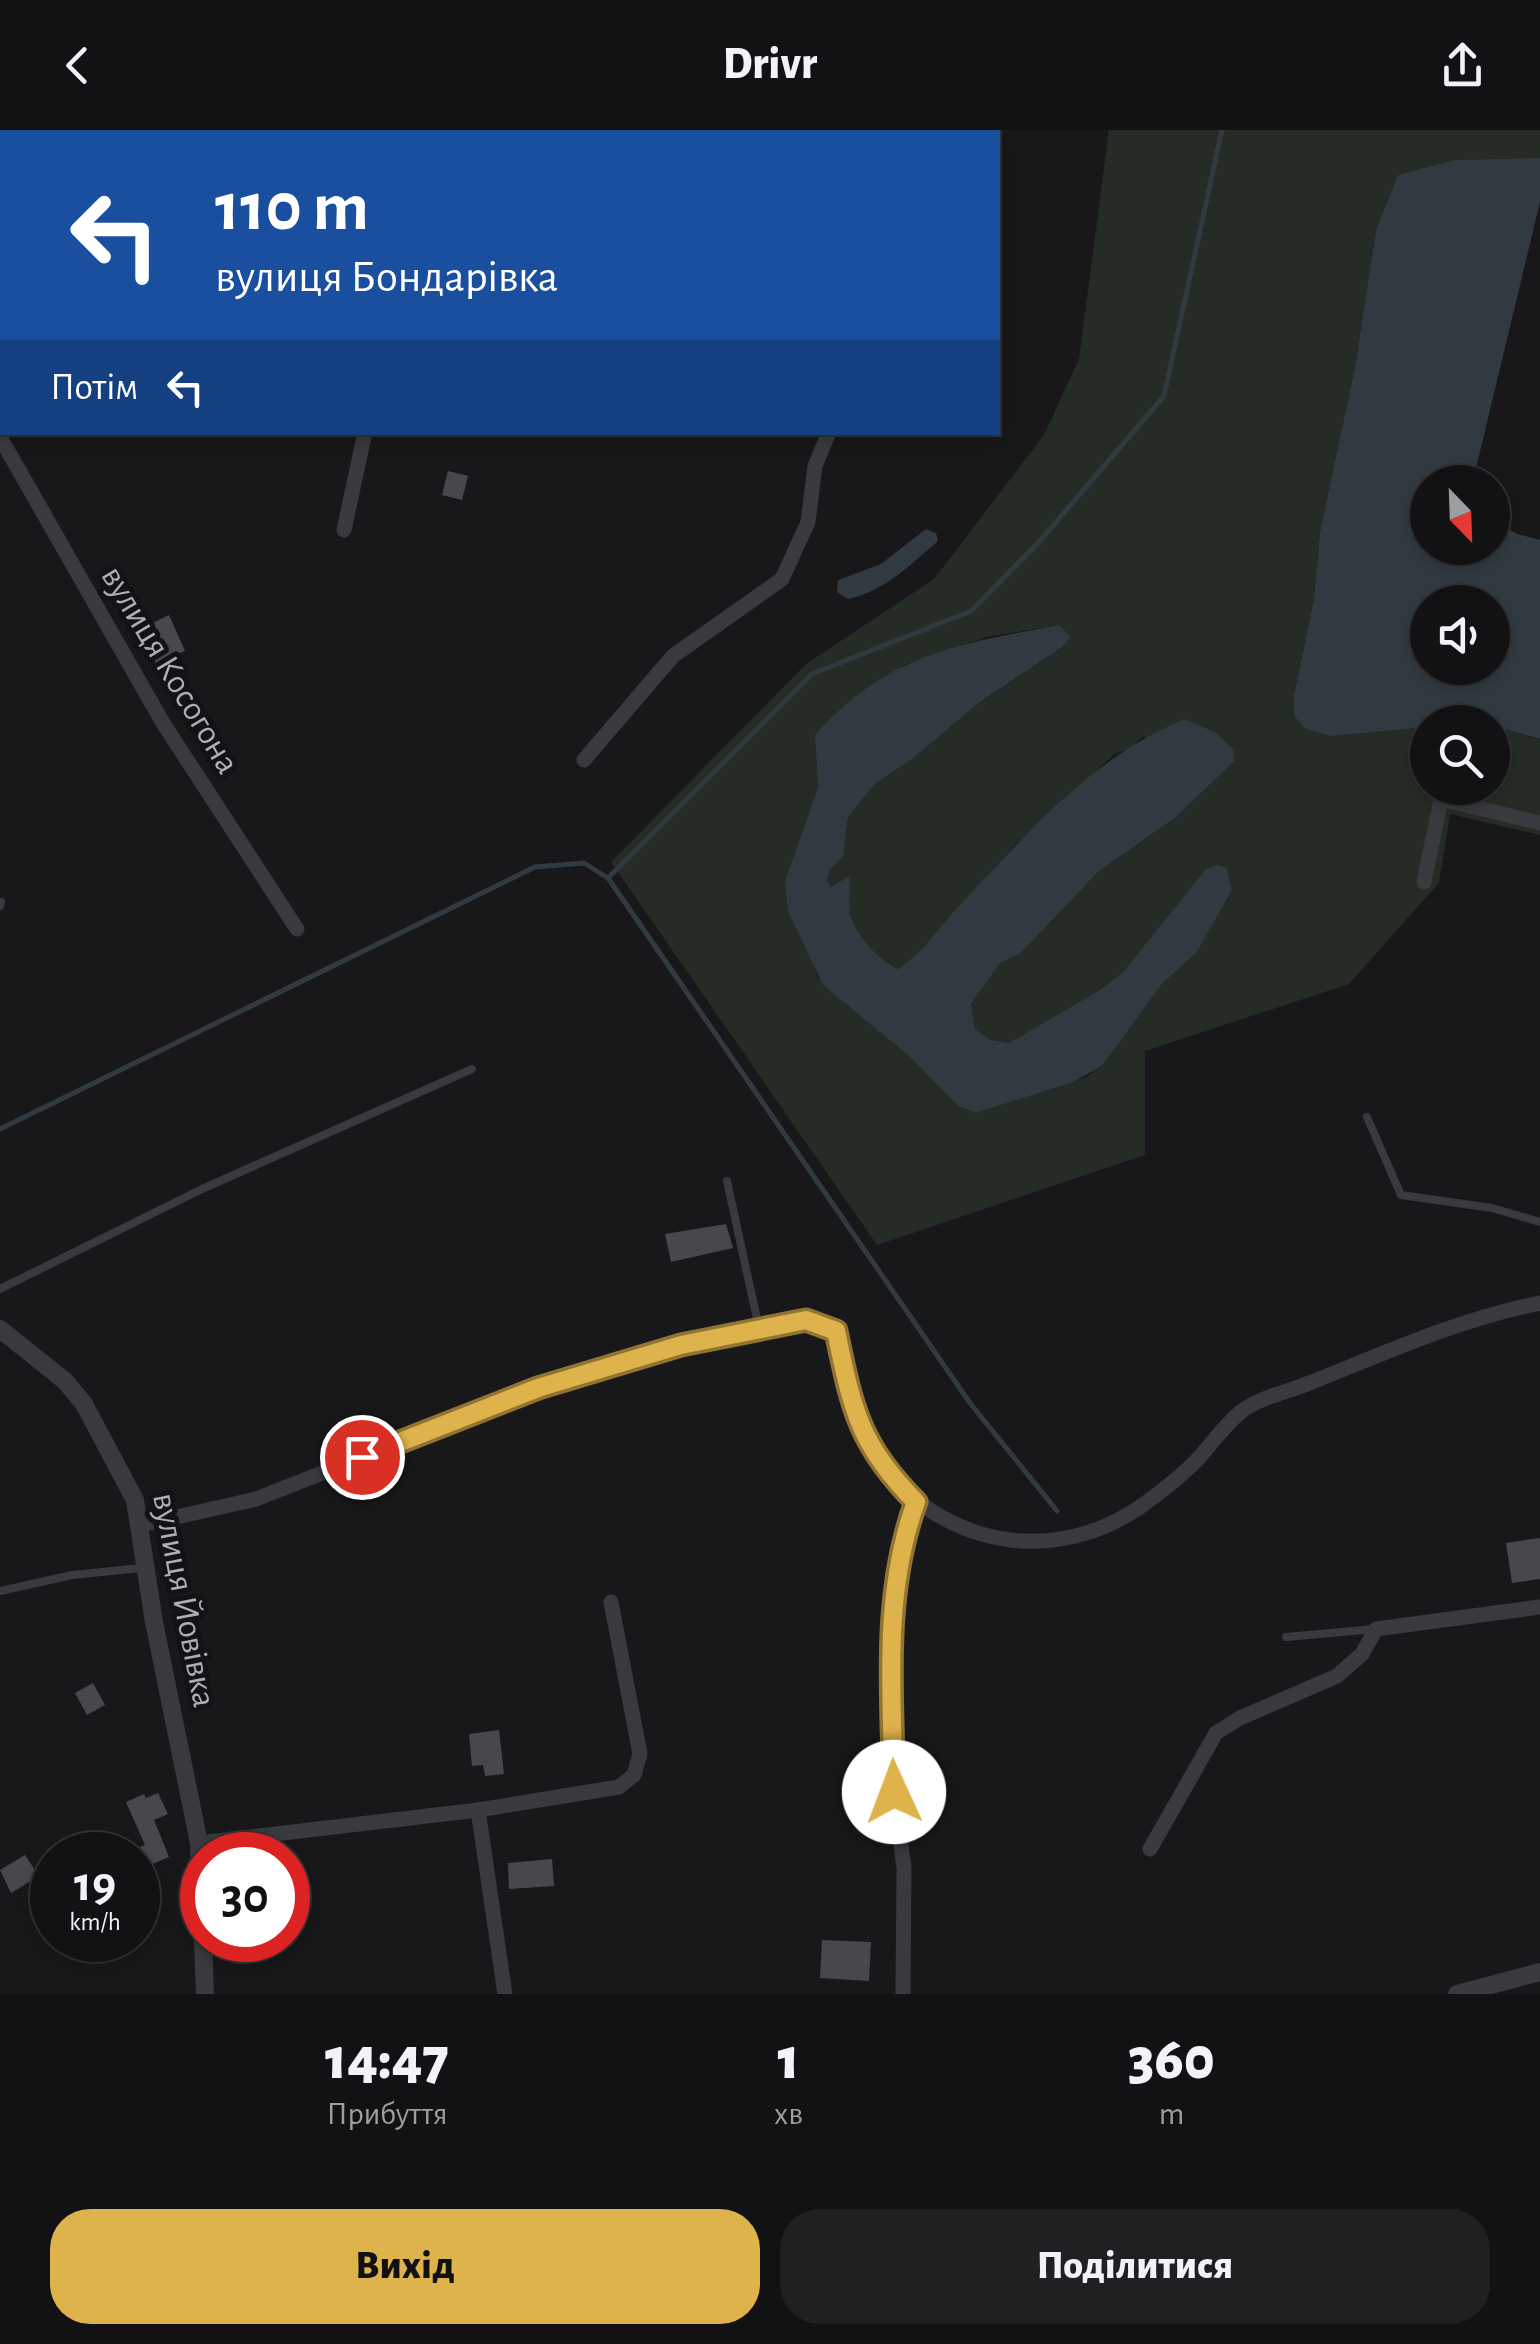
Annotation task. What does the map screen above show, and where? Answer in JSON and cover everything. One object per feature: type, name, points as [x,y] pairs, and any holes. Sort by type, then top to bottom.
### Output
[{"type":"street","points":[[344,530],[364,435]]},
{"type":"street","points":[[584,760],[673,656],[782,579],[808,522],[815,466],[828,435]]},
{"type":"street","name":"вулиця Косогона","points":[[0,437],[163,723],[297,929]]},
{"type":"street","points":[[1424,882],[1441,800],[1540,822]]},
{"type":"street","points":[[142,1525],[256,1498],[538,1388],[681,1345],[806,1320],[836,1331],[849,1399],[862,1432],[890,1476],[916,1502],[932,1515],[961,1528],[1024,1540],[1061,1541],[1089,1534],[1137,1509],[1194,1464],[1243,1410],[1390,1349],[1497,1312],[1540,1303]]},
{"type":"street","name":"вулиця Йовівка","points":[[0,1329],[64,1381],[84,1404],[122,1470],[142,1525],[154,1622],[196,1832]]},
{"type":"street","points":[[902,1994],[904,1868],[894,1792],[890,1646],[902,1540],[916,1502]]},
{"type":"street","points":[[297,1832],[478,1810],[619,1787],[634,1775],[640,1754],[611,1602]]},
{"type":"street","points":[[1150,1849],[1216,1734],[1240,1718],[1336,1676],[1362,1654],[1376,1629],[1540,1607]]},
{"type":"street","points":[[478,1810],[506,1994]]},
{"type":"street","points":[[204,1962],[206,1994]]},
{"type":"street","points":[[1457,1994],[1540,1972]]},
{"type":"lane","points":[[0,1289],[202,1190],[472,1069]]},
{"type":"lane","points":[[1367,1118],[1401,1195],[1492,1208],[1540,1222]]},
{"type":"lane","points":[[726,1181],[759,1328]]},
{"type":"lane","points":[[0,1591],[72,1575],[147,1568]]},
{"type":"lane","points":[[1286,1637],[1376,1629]]},
{"type":"shaded area","points":[[1109,130],[1540,130],[1540,158],[1453,160],[1398,175],[1376,230],[1355,367],[1320,532],[1314,599],[1294,695],[1331,736],[1410,729],[1410,805],[1510,805],[1510,731],[1540,740],[1540,835],[1450,814],[1439,883],[1349,984],[1145,1051],[1145,1155],[877,1245],[611,862],[806,664],[934,579],[1044,435],[1079,359]],"holes":[[[1059,625],[1064,646],[980,702],[912,759],[875,784],[848,817],[843,856],[830,870],[830,887],[848,877],[854,924],[877,955],[892,966],[899,969],[910,961],[1016,844],[1116,753],[1131,748],[1144,736],[1176,817],[1098,872],[1021,953],[1000,963],[971,1004],[975,1029],[991,1040],[1009,1043],[1103,988],[1123,972],[1205,870],[1232,890],[1197,952],[1162,984],[1102,1066],[1086,1077],[974,1113],[958,1106],[908,1055],[818,977],[785,881],[818,787],[815,735],[904,665],[987,637]]]},
{"type":"shaded area","points":[[1540,158],[1540,202],[1477,465],[1410,465],[1410,565],[1510,565],[1510,530],[1540,540],[1540,739],[1510,731],[1510,705],[1410,705],[1410,729],[1331,736],[1304,728],[1294,715],[1294,695],[1314,599],[1320,532],[1355,367],[1376,230],[1398,175],[1453,160]]},
{"type":"shaded area","points":[[926,529],[936,533],[938,541],[896,576],[874,590],[848,599],[837,592],[838,580],[881,564]]},
{"type":"shaded area","points":[[1059,625],[1070,636],[1064,646],[980,702],[912,759],[875,784],[848,817],[843,856],[830,870],[827,881],[831,887],[849,876],[850,912],[858,932],[877,955],[899,969],[1062,800],[1119,754],[1185,719],[1216,733],[1233,749],[1234,761],[1176,817],[1098,872],[1021,953],[1000,963],[971,1004],[975,1029],[991,1040],[1009,1043],[1103,988],[1123,972],[1205,870],[1217,865],[1226,867],[1232,890],[1197,952],[1162,984],[1102,1066],[1073,1082],[975,1113],[958,1106],[908,1055],[823,985],[788,911],[785,881],[818,787],[815,735],[843,708],[870,686],[926,657]]},
{"type":"building","points":[[448,471],[468,476],[462,500],[442,495]]},
{"type":"building","points":[[169,615],[185,651],[156,664],[140,629]]},
{"type":"building","points":[[726,1224],[733,1248],[671,1262],[665,1234]]},
{"type":"building","points":[[1540,1538],[1540,1579],[1512,1583],[1506,1543]]},
{"type":"building","points":[[93,1683],[105,1705],[87,1715],[75,1693]]},
{"type":"building","points":[[499,1730],[504,1774],[485,1776],[483,1765],[472,1766],[469,1734]]},
{"type":"building","points":[[158,1793],[168,1814],[154,1820],[159,1832],[139,1832],[126,1802],[144,1794],[146,1798]]},
{"type":"building","points":[[160,1835],[169,1857],[160,1861]]},
{"type":"building","points":[[25,1855],[30,1862],[30,1881],[11,1893],[0,1870]]},
{"type":"building","points":[[552,1859],[554,1886],[509,1889],[508,1863]]},
{"type":"building","points":[[822,1940],[871,1942],[869,1981],[820,1978]]},
{"type":"waterway","points":[[608,878],[812,674],[971,611],[1039,542],[1164,396],[1222,130]]},
{"type":"waterway","points":[[0,1129],[535,867],[584,863],[608,878],[970,1403],[1057,1511]]},
{"type":"route","points":[[362,1457],[538,1388],[681,1345],[806,1320],[836,1331],[849,1399],[862,1432],[890,1476],[916,1502],[902,1540],[890,1646],[894,1792]]}]
